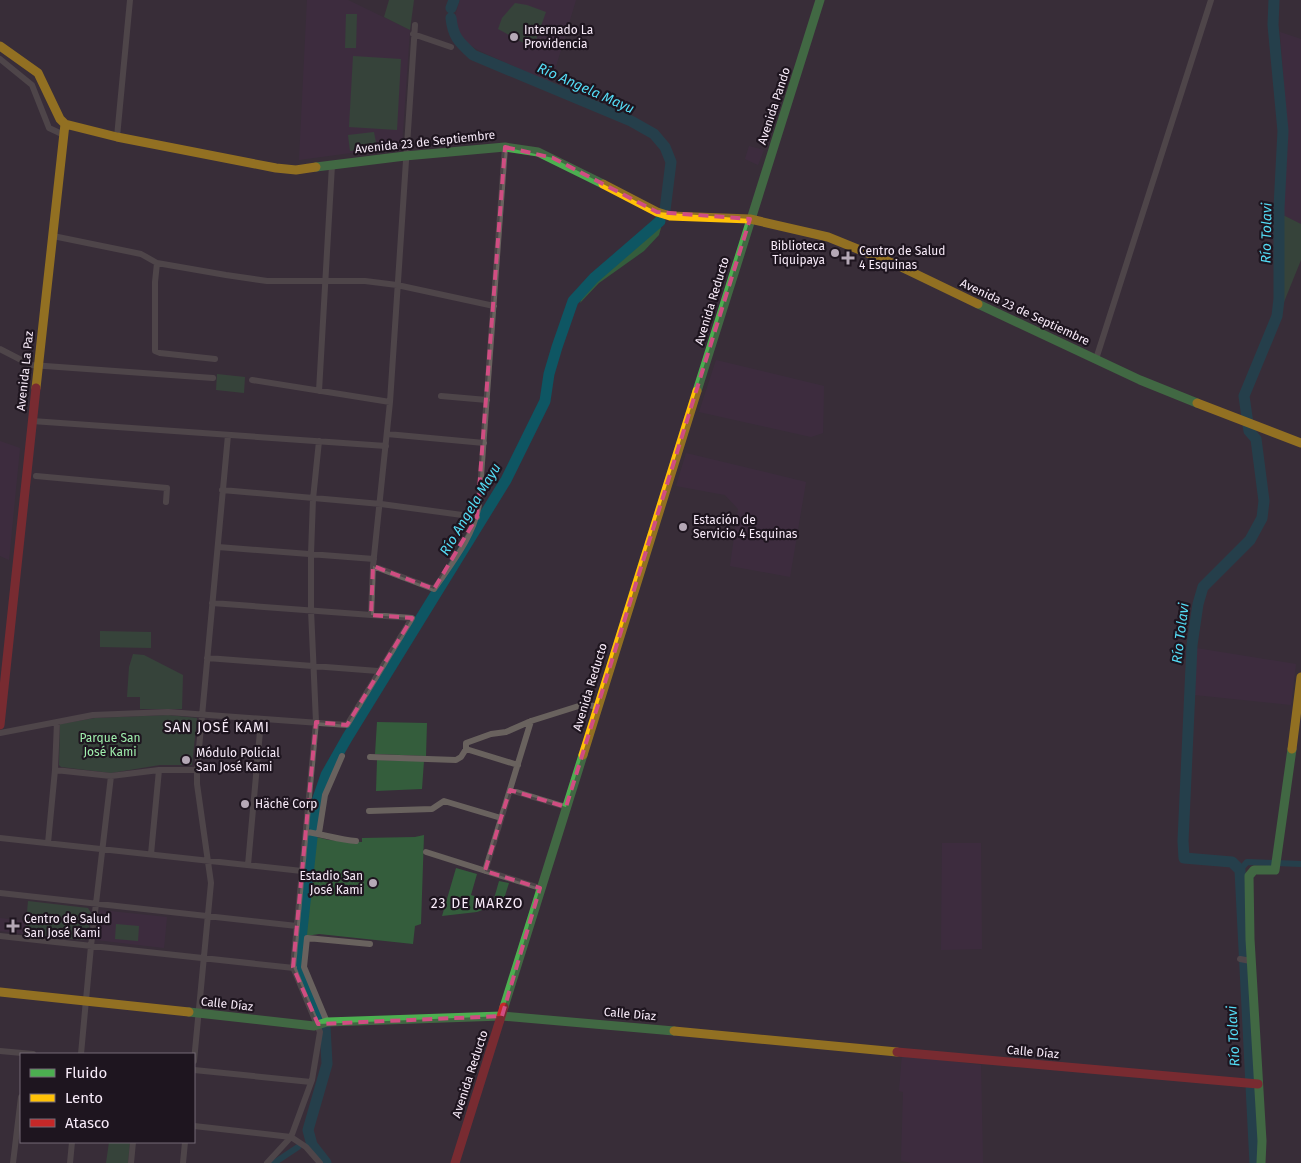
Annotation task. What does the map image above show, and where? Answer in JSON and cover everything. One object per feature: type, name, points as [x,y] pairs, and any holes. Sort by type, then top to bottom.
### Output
[{"type":"main road","name":"Avenida Pando","points":[[750,219],[820,0]]},
{"type":"main road","points":[[0,46],[38,73],[60,119],[65,124]]},
{"type":"main road","name":"Avenida 23 de Septiembre","points":[[65,124],[117,137],[276,168],[296,170],[405,156],[505,147],[538,152],[657,212],[670,216],[750,219],[828,237],[888,262],[1096,360],[1185,399],[1301,443]]},
{"type":"main road","name":"Avenida La Paz","points":[[0,724],[65,124]]},
{"type":"main road","name":"Avenida Reducto","points":[[455,1163],[750,219]]},
{"type":"main road","points":[[1261,1163],[1262,1141],[1252,1083],[1246,960],[1249,876],[1254,870],[1275,870],[1277,863],[1301,677]]},
{"type":"main road","name":"Calle Díaz","points":[[0,992],[314,1026],[323,1023],[502,1016],[1252,1083]]},
{"type":"street","points":[[117,137],[130,0]]},
{"type":"street","points":[[1096,360],[1211,0]]},
{"type":"street","points":[[371,615],[374,562],[388,434],[415,26]]},
{"type":"street","points":[[413,34],[451,47]]},
{"type":"street","points":[[0,60],[32,84],[50,128],[64,135]]},
{"type":"street","points":[[218,547],[311,554],[374,562],[434,589],[458,554],[477,516],[480,504],[505,147]]},
{"type":"street","points":[[319,391],[332,165]]},
{"type":"street","points":[[52,236],[141,254],[157,262],[267,282],[365,281],[397,285],[494,306]]},
{"type":"street","points":[[157,262],[155,282],[155,351],[215,359]]},
{"type":"street","points":[[0,349],[31,365],[213,378]]},
{"type":"street","points":[[252,380],[390,402]]},
{"type":"street","points":[[441,396],[487,400]]},
{"type":"street","points":[[32,421],[386,446]]},
{"type":"street","points":[[388,434],[484,443]]},
{"type":"street","points":[[195,1053],[211,882],[197,784],[197,770],[228,435]]},
{"type":"street","points":[[319,441],[313,499],[311,554],[311,610],[316,722],[294,968],[323,1023]]},
{"type":"street","points":[[36,476],[167,488],[166,502]]},
{"type":"street","points":[[222,490],[381,504],[477,516]]},
{"type":"street","points":[[0,734],[93,714],[168,712],[347,725],[378,671],[412,618],[212,603]]},
{"type":"street","points":[[207,658],[378,671]]},
{"type":"street","points":[[370,757],[456,760],[461,758],[466,750],[466,743],[491,734],[506,732],[531,721],[585,704],[597,707]]},
{"type":"street","points":[[248,865],[261,720]]},
{"type":"street","points":[[485,871],[531,721]]},
{"type":"street","points":[[48,843],[55,770],[57,722]]},
{"type":"street","points":[[466,750],[518,765]]},
{"type":"street","points":[[319,833],[325,795],[342,756]]},
{"type":"street","points":[[55,770],[111,776],[158,770],[197,770]]},
{"type":"street","points":[[151,854],[158,770]]},
{"type":"street","points":[[81,1053],[91,946],[111,776]]},
{"type":"street","points":[[510,790],[566,807]]},
{"type":"street","points":[[369,811],[432,809],[444,801],[501,818]]},
{"type":"street","points":[[306,832],[319,833],[341,840],[356,840]]},
{"type":"street","points":[[0,838],[302,870]]},
{"type":"street","points":[[426,852],[540,888]]},
{"type":"street","points":[[0,894],[297,926]]},
{"type":"street","points":[[0,936],[294,968]]},
{"type":"street","points":[[267,1163],[291,1137],[311,1082],[323,1023],[304,967],[307,938],[370,944]]},
{"type":"street","points":[[0,1051],[20,1053]]},
{"type":"street","points":[[195,1070],[311,1082]]},
{"type":"street","points":[[13,1163],[20,1104]]},
{"type":"street","points":[[195,1126],[291,1137],[306,1147],[320,1163]]},
{"type":"street","points":[[70,1163],[72,1143]]},
{"type":"street","points":[[131,1163],[133,1143]]},
{"type":"street","points":[[183,1163],[185,1143]]},
{"type":"highlighted area","points":[[505,147],[553,158],[657,212],[750,219],[566,807],[510,790],[501,818],[485,871],[540,888],[502,1016],[318,1024],[293,967],[316,722],[347,725],[412,618],[371,615],[373,566],[434,589],[477,517]]},
{"type":"shaded area","points":[[307,0],[348,0],[410,30],[402,146],[299,160]]},
{"type":"shaded area","name":"Internado La Providencia","points":[[460,0],[576,0],[551,83],[468,44],[458,31],[454,20]]},
{"type":"shaded area","points":[[1280,32],[1301,39],[1301,224],[1283,215],[1288,139]]},
{"type":"shaded area","points":[[749,146],[764,150],[758,165],[745,159]]},
{"type":"shaded area","points":[[716,360],[824,386],[823,433],[811,437],[699,412]]},
{"type":"shaded area","points":[[0,441],[20,448],[9,560],[0,556]]},
{"type":"shaded area","points":[[686,453],[806,482],[790,577],[730,566],[738,509],[725,495],[676,486]]},
{"type":"shaded area","points":[[1196,648],[1296,664],[1291,705],[1195,695]]},
{"type":"shaded area","points":[[942,843],[981,843],[982,949],[941,950]]},
{"type":"shaded area","points":[[100,910],[167,917],[164,948],[96,940]]},
{"type":"shaded area","name":"Centro de Salud San José Kami","points":[[0,918],[26,921],[25,934],[0,931]]},
{"type":"shaded area","points":[[902,1055],[981,1065],[983,1163],[913,1163],[901,1161],[903,1092],[899,1091]]},
{"type":"green space","points":[[389,0],[414,0],[410,30],[384,17]]},
{"type":"green space","points":[[515,3],[546,12],[533,48],[498,29],[502,18]]},
{"type":"green space","points":[[346,14],[357,14],[356,48],[345,48]]},
{"type":"green space","points":[[353,56],[401,59],[397,130],[349,127]]},
{"type":"green space","points":[[374,132],[377,148],[350,151],[348,135]]},
{"type":"green space","points":[[1283,215],[1301,224],[1301,260],[1284,302]]},
{"type":"green space","points":[[663,221],[659,235],[644,251],[599,283],[580,303],[593,284],[604,273]]},
{"type":"green space","points":[[217,374],[245,377],[244,393],[216,390]]},
{"type":"green space","points":[[100,631],[151,632],[151,648],[100,647]]},
{"type":"green space","points":[[133,654],[144,655],[183,675],[182,709],[140,709],[140,697],[127,697],[129,667]]},
{"type":"green space","name":"Parque San José Kami","points":[[168,715],[197,718],[192,765],[160,765],[111,773],[61,767],[59,765],[60,724],[95,718]]},
{"type":"green space","points":[[377,722],[427,723],[426,756],[375,754]]},
{"type":"green space","points":[[377,760],[424,761],[422,789],[376,791]]},
{"type":"green space","name":"Estadio San José Kami","points":[[308,835],[329,840],[362,842],[362,838],[415,837],[424,835],[421,924],[415,926],[413,944],[319,934],[306,936],[303,942],[298,942]]},
{"type":"green space","points":[[456,868],[477,874],[471,895],[493,902],[499,881],[509,883],[503,902],[477,912],[442,916]]},
{"type":"green space","points":[[28,901],[88,908],[91,913],[88,938],[83,940],[25,934]]},
{"type":"green space","points":[[116,924],[139,926],[138,941],[115,939]]},
{"type":"green space","points":[[109,1143],[130,1143],[128,1163],[106,1163]]},
{"type":"waterway","name":"Río Angela Mayu","points":[[451,8],[454,0]]},
{"type":"waterway","name":"Río Tolavi","points":[[1255,1163],[1240,870],[1232,862],[1184,858],[1183,841],[1192,645],[1198,604],[1203,587],[1250,540],[1262,518],[1264,501],[1256,439],[1249,431],[1244,396],[1277,316],[1279,299],[1279,208],[1283,131],[1273,25],[1274,0]]},
{"type":"waterway","name":"Río Angela Mayu","points":[[451,18],[457,39],[473,55],[631,121],[654,134],[665,147],[671,162],[665,210]]},
{"type":"waterway","name":"Río Angela Mayu","points":[[314,826],[317,801],[326,775],[506,480],[545,401],[549,374],[573,301],[594,278],[660,221]]},
{"type":"waterway","name":"Río Angela Mayu","points":[[312,838],[298,967],[321,1017]]},
{"type":"waterway","points":[[1240,870],[1247,862],[1301,864]]},
{"type":"waterway","name":"Río Angela Mayu","points":[[325,1027],[327,1064],[308,1130],[312,1145],[326,1163]]},
{"type":"waterway","points":[[274,1163],[298,1147]]},
{"type":"traffic: fast","points":[[697,391],[820,0]]},
{"type":"traffic: fast","points":[[316,167],[405,156],[505,147],[538,152],[603,184]]},
{"type":"traffic: fast","points":[[978,304],[1140,380],[1197,403]]},
{"type":"traffic: fast","points":[[1261,1163],[1262,1141],[1250,939],[1249,876],[1254,870],[1275,870],[1292,749]]},
{"type":"traffic: fast","points":[[504,1007],[583,755]]},
{"type":"traffic: fast","points":[[189,1012],[314,1026],[327,1022],[502,1016],[674,1031]]},
{"type":"traffic: slow","points":[[0,46],[38,73],[60,119],[65,124],[117,137],[276,168],[296,170],[316,167]]},
{"type":"traffic: slow","points":[[36,388],[65,124]]},
{"type":"traffic: slow","points":[[603,184],[657,212],[670,216],[750,219],[828,237],[897,265],[978,304]]},
{"type":"traffic: slow","points":[[583,755],[697,391]]},
{"type":"traffic: slow","points":[[1197,403],[1301,443]]},
{"type":"traffic: slow","points":[[1292,749],[1301,677]]},
{"type":"traffic: slow","points":[[0,992],[189,1012]]},
{"type":"traffic: slow","points":[[674,1031],[897,1052]]},
{"type":"traffic: jam","points":[[0,725],[36,388]]},
{"type":"traffic: jam","points":[[455,1163],[504,1007]]},
{"type":"traffic: jam","points":[[897,1052],[1258,1084]]},
{"type":"place","name":"Internado La Providencia","points":[[514,37]]},
{"type":"place","name":"Biblioteca Tiquipaya","points":[[835,253]]},
{"type":"place","name":"Centro de Salud 4 Esquinas","points":[[848,258]]},
{"type":"place","name":"Estación de Servicio 4 Esquinas","points":[[683,527]]},
{"type":"place","name":"Módulo Policial San José Kami","points":[[186,760]]},
{"type":"place","name":"Hächë Corp","points":[[245,804]]},
{"type":"place","name":"Estadio San José Kami","points":[[373,883]]},
{"type":"place","name":"Centro de Salud San José Kami","points":[[13,926]]},
{"type":"district","name":"SAN JOSÉ KAMI","points":[[217,727]]},
{"type":"district","name":"23 DE MARZO","points":[[477,903]]}]
